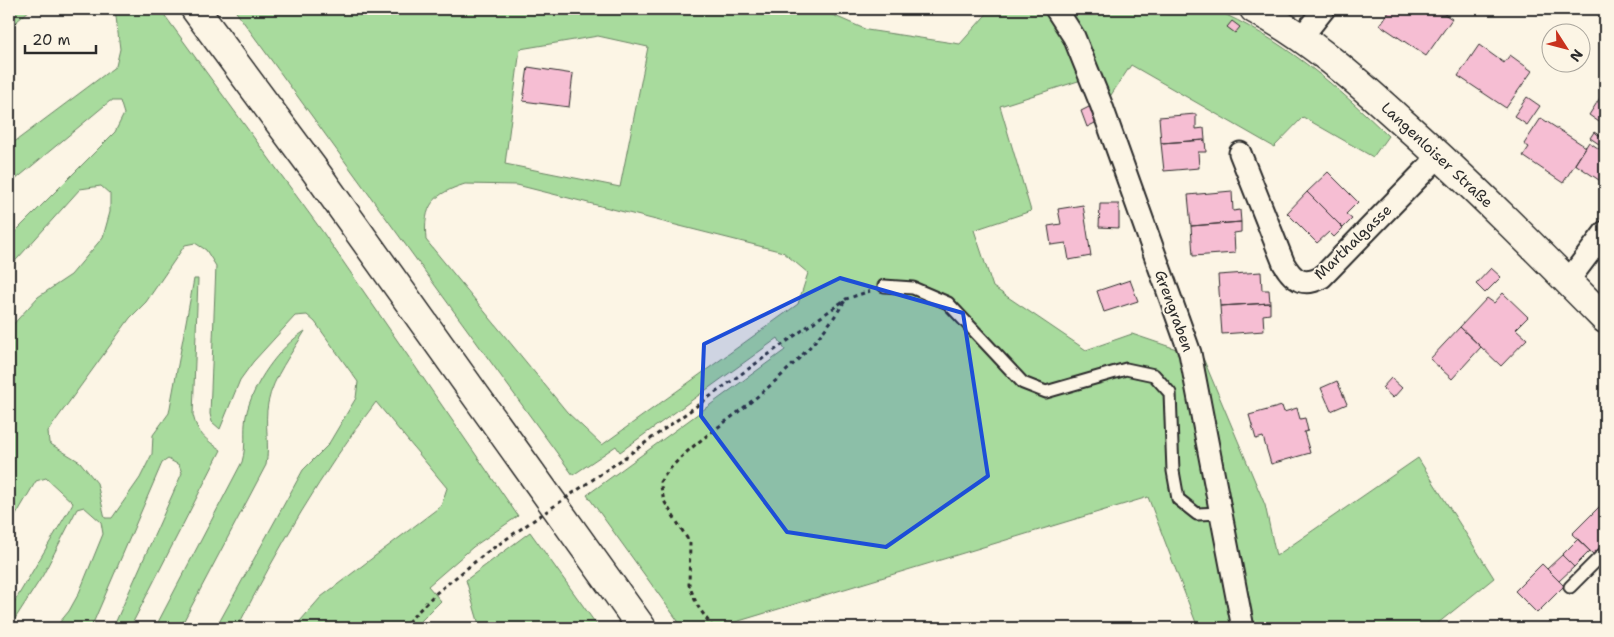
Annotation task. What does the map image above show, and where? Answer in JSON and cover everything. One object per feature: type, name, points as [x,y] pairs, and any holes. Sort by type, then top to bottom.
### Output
[{"type":"main road","points":[[194,9],[318,176],[642,628]]},
{"type":"main road","name":"Langenloiser Straße","points":[[1254,9],[1300,38],[1353,77],[1439,156],[1605,319]]},
{"type":"street","name":"Grengraben","points":[[1056,9],[1074,37],[1101,104],[1190,353],[1243,628]]},
{"type":"street","points":[[1300,38],[1324,9]]},
{"type":"street","name":"Marthalgasse","points":[[1240,153],[1284,264],[1291,276],[1301,281],[1312,282],[1322,277],[1439,156]]},
{"type":"street","points":[[1568,281],[1605,232]]},
{"type":"lane","points":[[884,286],[913,288],[948,303],[1023,384],[1046,392],[1126,369],[1154,375],[1170,393],[1173,471],[1178,500],[1197,514],[1222,513]]},
{"type":"lane","points":[[1570,587],[1605,552]]},
{"type":"path","points":[[402,628],[435,594],[486,553],[624,458],[846,299],[884,286]]},
{"type":"path","points":[[713,628],[697,605],[689,586],[690,543],[664,501],[660,482],[672,465],[748,405],[816,341],[832,322],[846,299]]},
{"type":"highlighted area","points":[[840,278],[963,313],[988,476],[886,547],[787,532],[701,416],[704,344]]},
{"type":"green space","points":[[9,9],[31,9],[9,28]]},
{"type":"green space","points":[[115,9],[160,9],[322,231],[518,516],[473,547],[428,586],[441,601],[414,628],[294,628],[321,597],[441,506],[447,488],[376,402],[337,456],[301,512],[237,628],[216,628],[303,470],[328,445],[356,398],[358,382],[315,322],[307,315],[295,316],[253,362],[240,380],[220,429],[212,422],[210,414],[216,266],[206,250],[195,243],[185,245],[146,302],[130,318],[48,431],[49,443],[80,462],[97,483],[105,518],[112,518],[140,478],[152,454],[153,435],[169,413],[194,279],[198,279],[193,415],[197,427],[203,436],[221,450],[130,628],[113,628],[182,473],[179,465],[168,459],[162,463],[91,628],[55,628],[69,611],[79,593],[103,534],[101,522],[84,507],[77,509],[43,575],[9,628],[9,611],[73,503],[46,478],[36,481],[9,527],[9,329],[38,297],[71,275],[103,237],[110,212],[110,194],[101,186],[80,189],[9,268],[9,238],[115,132],[124,114],[120,101],[110,101],[9,185],[9,146],[116,66],[120,49]]},
{"type":"green space","points":[[234,9],[819,9],[867,30],[960,44],[991,9],[1213,9],[1238,20],[1261,33],[1306,64],[1388,136],[1373,157],[1303,117],[1274,147],[1131,65],[1107,101],[1097,75],[1000,106],[1031,211],[974,230],[993,287],[1086,350],[1132,334],[1203,358],[1265,505],[1276,556],[1418,458],[1494,578],[1432,628],[1198,628],[1148,497],[716,628],[683,628],[587,495],[785,350],[778,338],[620,452],[616,446],[573,475]],"holes":[[[598,36],[648,47],[620,187],[505,164],[520,49]],[[465,184],[517,185],[783,252],[808,273],[798,304],[602,445],[567,412],[426,240],[426,218],[432,203],[445,192]]]},
{"type":"green space","points":[[305,331],[270,393],[267,411],[266,465],[180,628],[155,628],[242,462],[246,416],[249,404],[260,380],[276,357]]},
{"type":"green space","points":[[530,532],[599,628],[480,628],[466,580]]},
{"type":"building","points":[[1391,9],[1437,9],[1452,19],[1426,56],[1380,25]]},
{"type":"building","points":[[1232,21],[1240,27],[1235,33],[1227,27]]},
{"type":"building","points":[[1479,45],[1504,63],[1510,55],[1532,71],[1506,108],[1458,76]]},
{"type":"building","points":[[528,67],[573,74],[569,107],[523,101]]},
{"type":"building","points":[[1605,90],[1605,126],[1589,115]]},
{"type":"building","points":[[1527,97],[1540,106],[1527,125],[1514,116]]},
{"type":"building","points":[[1091,106],[1097,122],[1087,127],[1081,111]]},
{"type":"building","points":[[1196,114],[1196,129],[1204,128],[1205,140],[1161,143],[1159,117]]},
{"type":"building","points":[[1541,118],[1586,147],[1563,183],[1523,156],[1529,147],[1524,144]]},
{"type":"building","points":[[1594,132],[1602,137],[1605,132],[1605,148],[1590,138]]},
{"type":"building","points":[[1205,140],[1206,152],[1198,152],[1199,168],[1164,171],[1161,143]]},
{"type":"building","points":[[1589,142],[1605,153],[1605,184],[1575,164]]},
{"type":"building","points":[[1328,172],[1358,202],[1346,214],[1352,219],[1343,228],[1307,192]]},
{"type":"building","points":[[1232,191],[1233,211],[1240,210],[1241,222],[1191,226],[1188,195]]},
{"type":"building","points":[[1307,192],[1343,228],[1334,237],[1329,232],[1317,243],[1287,213]]},
{"type":"building","points":[[1100,204],[1119,204],[1119,228],[1099,227]]},
{"type":"building","points":[[1083,205],[1091,256],[1069,260],[1066,243],[1051,245],[1048,226],[1061,224],[1058,209]]},
{"type":"building","points":[[1241,222],[1241,232],[1234,233],[1235,253],[1193,256],[1191,226]]},
{"type":"building","points":[[1491,268],[1501,277],[1485,293],[1476,284]]},
{"type":"building","points":[[1261,272],[1262,290],[1269,290],[1270,303],[1220,306],[1218,275]]},
{"type":"building","points":[[1130,280],[1138,301],[1104,312],[1097,291]]},
{"type":"building","points":[[1503,293],[1528,317],[1516,329],[1527,339],[1501,366],[1460,327],[1487,298],[1494,303]]},
{"type":"building","points":[[1270,303],[1270,314],[1263,315],[1264,331],[1222,334],[1220,306]]},
{"type":"building","points":[[1460,327],[1481,347],[1452,379],[1430,359]]},
{"type":"building","points":[[1391,378],[1402,388],[1393,398],[1382,388]]},
{"type":"building","points":[[1337,381],[1347,404],[1331,411],[1321,388]]},
{"type":"building","points":[[1282,406],[1284,412],[1297,408],[1300,419],[1305,418],[1308,431],[1304,432],[1310,453],[1271,464],[1263,437],[1256,439],[1249,415]]},
{"type":"building","points":[[1599,507],[1605,513],[1605,544],[1594,555],[1572,534]]},
{"type":"building","points":[[1578,539],[1590,551],[1574,567],[1562,555]]},
{"type":"building","points":[[1562,555],[1574,567],[1559,581],[1547,569]]},
{"type":"building","points":[[1542,564],[1564,586],[1537,613],[1515,591]]}]
